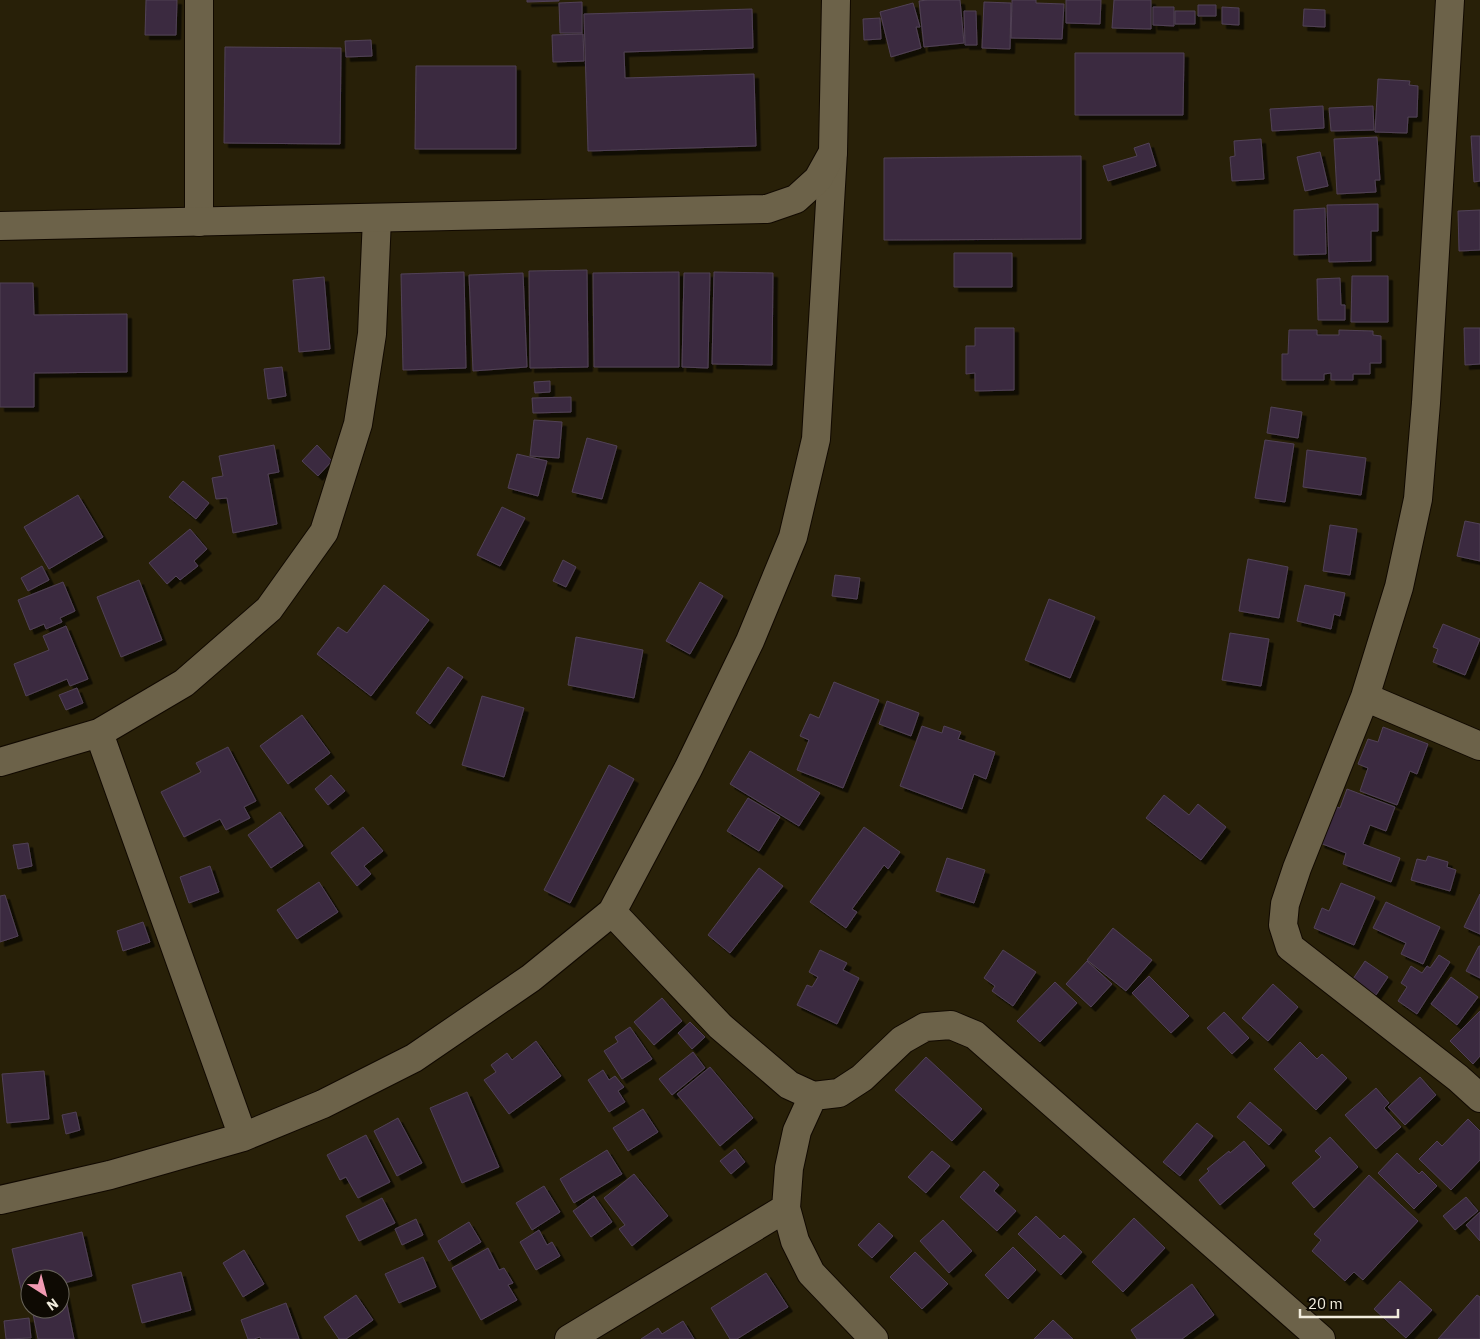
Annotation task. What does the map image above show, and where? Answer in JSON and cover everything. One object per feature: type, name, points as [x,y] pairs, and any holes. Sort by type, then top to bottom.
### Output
[{"type":"street","points":[[198,222],[199,0]]},
{"type":"street","points":[[0,1200],[110,1175],[244,1137],[323,1104],[414,1058],[531,978],[612,912],[688,769],[750,641],[793,537],[816,439],[833,152],[836,0]]},
{"type":"street","points":[[1450,0],[1426,404],[1418,499],[1399,587],[1365,697],[1297,868],[1285,904],[1283,925],[1290,947],[1458,1078],[1480,1098]]},
{"type":"street","points":[[0,226],[767,209],[796,199],[818,179],[833,152]]},
{"type":"street","points":[[0,762],[99,733],[184,683],[269,609],[324,532],[358,424],[372,334],[377,218]]},
{"type":"street","points":[[1365,697],[1480,746]]},
{"type":"street","points":[[99,733],[244,1137]]},
{"type":"street","points":[[612,912],[720,1026],[789,1085],[813,1096],[839,1093],[862,1078],[902,1040],[925,1027],[950,1025],[975,1035],[1321,1339]]},
{"type":"street","points":[[813,1096],[797,1131],[790,1168],[786,1208],[795,1241],[811,1273],[874,1339]]},
{"type":"street","points":[[569,1339],[786,1208]]},
{"type":"building","points":[[146,0],[177,0],[176,35],[145,35]]},
{"type":"building","points":[[527,0],[559,0],[559,1],[527,2]]},
{"type":"building","points":[[960,0],[964,43],[924,47],[919,1]]},
{"type":"building","points":[[1012,0],[1036,0],[1036,3],[1064,4],[1062,39],[1011,38]]},
{"type":"building","points":[[1066,0],[1101,0],[1100,24],[1066,23]]},
{"type":"building","points":[[1114,0],[1151,0],[1151,29],[1112,28]]},
{"type":"building","points":[[582,2],[582,33],[560,33],[559,3]]},
{"type":"building","points":[[984,2],[1011,3],[1010,49],[982,48]]},
{"type":"building","points":[[913,3],[920,27],[916,27],[921,48],[891,57],[880,12]]},
{"type":"building","points":[[1198,5],[1216,5],[1216,16],[1198,16]]},
{"type":"building","points":[[1153,7],[1174,7],[1174,26],[1153,25]]},
{"type":"building","points":[[1222,7],[1239,8],[1239,25],[1222,24]]},
{"type":"building","points":[[752,9],[753,48],[624,52],[625,78],[754,74],[756,146],[588,151],[584,14]]},
{"type":"building","points":[[1304,9],[1325,10],[1325,27],[1303,26]]},
{"type":"building","points":[[964,11],[976,11],[977,45],[965,45]]},
{"type":"building","points":[[1175,11],[1195,11],[1195,24],[1175,24]]},
{"type":"building","points":[[880,18],[881,39],[864,40],[863,19]]},
{"type":"building","points":[[583,34],[584,61],[553,62],[552,35]]},
{"type":"building","points":[[371,40],[372,56],[346,57],[345,41]]},
{"type":"building","points":[[225,47],[341,48],[340,144],[224,143]]},
{"type":"building","points":[[1075,53],[1184,53],[1183,115],[1075,115]]},
{"type":"building","points":[[416,66],[516,66],[516,149],[415,149]]},
{"type":"building","points":[[1378,79],[1410,81],[1409,85],[1418,86],[1417,117],[1408,117],[1407,133],[1375,132]]},
{"type":"building","points":[[1323,106],[1324,128],[1272,131],[1270,109]]},
{"type":"building","points":[[1373,106],[1374,130],[1331,131],[1329,108]]},
{"type":"building","points":[[1471,136],[1480,136],[1480,181],[1474,182]]},
{"type":"building","points":[[1377,137],[1380,180],[1375,180],[1376,192],[1337,194],[1334,139]]},
{"type":"building","points":[[1261,139],[1264,179],[1232,181],[1230,157],[1235,156],[1234,141]]},
{"type":"building","points":[[1149,143],[1156,166],[1108,181],[1103,166],[1137,156],[1134,148]]},
{"type":"building","points":[[1320,152],[1328,186],[1305,191],[1297,157]]},
{"type":"building","points":[[1081,156],[1081,239],[884,240],[884,158]]},
{"type":"building","points":[[1378,204],[1378,231],[1371,231],[1371,261],[1329,262],[1327,205]]},
{"type":"building","points":[[1325,208],[1326,254],[1294,255],[1294,210]]},
{"type":"building","points":[[1480,210],[1480,250],[1459,251],[1458,211]]},
{"type":"building","points":[[954,253],[1012,253],[1012,287],[954,287]]},
{"type":"building","points":[[587,270],[588,367],[530,368],[529,271]]},
{"type":"building","points":[[464,272],[466,368],[403,370],[401,274]]},
{"type":"building","points":[[679,272],[679,367],[594,367],[593,273]]},
{"type":"building","points":[[714,272],[773,273],[772,365],[712,364]]},
{"type":"building","points":[[523,273],[527,367],[473,371],[469,275]]},
{"type":"building","points":[[684,273],[710,273],[708,368],[682,367]]},
{"type":"building","points":[[1352,276],[1388,276],[1388,322],[1351,322]]},
{"type":"building","points":[[324,277],[330,349],[299,352],[293,280]]},
{"type":"building","points":[[1340,278],[1341,305],[1345,305],[1345,320],[1318,320],[1317,279]]},
{"type":"building","points":[[0,283],[33,283],[34,315],[127,314],[127,372],[34,373],[34,407],[0,407]]},
{"type":"building","points":[[975,328],[1014,328],[1014,390],[975,391],[975,373],[966,374],[966,346],[975,346]]},
{"type":"building","points":[[1464,328],[1480,328],[1480,364],[1465,365]]},
{"type":"building","points":[[1289,330],[1317,330],[1317,335],[1339,335],[1339,330],[1373,331],[1373,335],[1381,336],[1381,363],[1370,363],[1370,374],[1353,374],[1353,380],[1331,380],[1331,373],[1324,374],[1324,380],[1282,380],[1282,354],[1288,354]]},
{"type":"building","points":[[282,367],[286,396],[268,399],[264,369]]},
{"type":"building","points":[[550,381],[550,392],[535,393],[534,382]]},
{"type":"building","points":[[571,397],[571,412],[533,413],[532,398]]},
{"type":"building","points":[[1271,407],[1302,412],[1298,438],[1267,433]]},
{"type":"building","points":[[534,420],[562,422],[559,458],[530,456]]},
{"type":"building","points":[[587,438],[617,446],[602,499],[572,492]]},
{"type":"building","points":[[1265,440],[1294,444],[1285,502],[1255,498]]},
{"type":"building","points":[[274,445],[279,472],[268,474],[277,524],[233,533],[227,498],[216,499],[212,478],[223,476],[219,456]]},
{"type":"building","points":[[317,445],[332,461],[318,476],[302,461]]},
{"type":"building","points":[[1307,450],[1366,458],[1361,495],[1303,487]]},
{"type":"building","points":[[517,454],[547,461],[538,496],[508,488]]},
{"type":"building","points":[[183,481],[209,503],[196,519],[169,497]]},
{"type":"building","points":[[78,495],[103,537],[49,569],[24,527]]},
{"type":"building","points":[[502,507],[525,518],[500,566],[477,555]]},
{"type":"building","points":[[1465,521],[1480,524],[1480,561],[1457,556]]},
{"type":"building","points":[[1330,525],[1357,529],[1350,575],[1323,571]]},
{"type":"building","points":[[190,529],[207,549],[194,561],[198,566],[180,580],[176,576],[167,584],[149,563]]},
{"type":"building","points":[[1248,559],[1288,567],[1279,618],[1239,611]]},
{"type":"building","points":[[563,560],[576,567],[566,587],[553,581]]},
{"type":"building","points":[[42,566],[49,580],[28,591],[21,578]]},
{"type":"building","points":[[835,575],[860,578],[857,599],[832,596]]},
{"type":"building","points":[[139,580],[162,640],[121,657],[97,597]]},
{"type":"building","points":[[63,582],[75,611],[60,618],[62,622],[46,629],[44,624],[30,630],[18,600]]},
{"type":"building","points":[[700,582],[723,596],[690,654],[666,641]]},
{"type":"building","points":[[384,585],[429,620],[371,696],[317,654],[338,627],[347,633]]},
{"type":"building","points":[[1305,585],[1345,593],[1340,616],[1334,614],[1331,629],[1297,621]]},
{"type":"building","points":[[1049,599],[1095,617],[1070,678],[1025,660]]},
{"type":"building","points":[[1443,624],[1480,639],[1465,675],[1433,662],[1438,649],[1433,647]]},
{"type":"building","points":[[66,626],[88,679],[70,686],[67,679],[26,696],[14,664],[49,650],[43,636]]},
{"type":"building","points":[[1230,633],[1269,639],[1261,686],[1222,680]]},
{"type":"building","points":[[576,637],[643,650],[634,698],[568,685]]},
{"type":"building","points":[[448,667],[463,677],[430,724],[416,713]]},
{"type":"building","points":[[834,682],[879,700],[843,788],[797,770],[809,740],[800,736],[810,714],[819,718]]},
{"type":"building","points":[[77,688],[83,703],[66,710],[59,695]]},
{"type":"building","points":[[482,696],[524,708],[504,777],[462,765]]},
{"type":"building","points":[[887,701],[919,713],[911,736],[879,724]]},
{"type":"building","points":[[302,715],[330,753],[288,784],[260,746]]},
{"type":"building","points":[[922,726],[942,733],[944,726],[961,732],[958,739],[995,752],[986,779],[974,774],[962,809],[900,786]]},
{"type":"building","points":[[1383,727],[1428,744],[1417,774],[1410,771],[1397,805],[1360,791],[1368,768],[1358,764],[1368,739],[1378,742]]},
{"type":"building","points":[[228,747],[256,801],[244,807],[250,818],[226,830],[220,819],[184,837],[161,792],[201,772],[196,763]]},
{"type":"building","points":[[750,751],[820,793],[799,826],[730,784]]},
{"type":"building","points":[[609,765],[634,779],[570,903],[544,890]]},
{"type":"building","points":[[331,775],[345,791],[328,805],[315,789]]},
{"type":"building","points":[[1347,789],[1395,807],[1386,831],[1370,825],[1363,844],[1400,858],[1391,882],[1343,864],[1346,853],[1320,843],[1334,806],[1340,808]]},
{"type":"building","points":[[1164,795],[1189,815],[1198,804],[1226,827],[1201,860],[1146,818]]},
{"type":"building","points":[[748,798],[780,817],[759,851],[727,831]]},
{"type":"building","points":[[280,812],[303,846],[271,868],[248,835]]},
{"type":"building","points":[[363,827],[383,851],[364,866],[371,874],[357,886],[331,853]]},
{"type":"building","points":[[864,827],[900,852],[888,869],[884,865],[852,909],[857,912],[846,928],[810,902]]},
{"type":"building","points":[[28,843],[32,866],[18,869],[13,845]]},
{"type":"building","points":[[1428,856],[1448,862],[1447,867],[1456,870],[1450,891],[1411,880],[1417,859],[1426,861]]},
{"type":"building","points":[[947,858],[985,870],[974,903],[936,891]]},
{"type":"building","points":[[210,866],[219,892],[189,903],[180,877]]},
{"type":"building","points":[[759,868],[783,886],[730,953],[708,935]]},
{"type":"building","points":[[319,882],[338,912],[297,939],[277,910]]},
{"type":"building","points":[[1341,883],[1375,897],[1354,945],[1314,928],[1322,908],[1329,911]]},
{"type":"building","points":[[1480,894],[1480,934],[1464,927]]},
{"type":"building","points":[[5,895],[18,936],[0,942],[0,896]]},
{"type":"building","points":[[1386,902],[1440,927],[1423,964],[1401,954],[1406,943],[1373,928]]},
{"type":"building","points":[[143,922],[150,942],[123,951],[117,931]]},
{"type":"building","points":[[1113,928],[1152,960],[1126,991],[1087,960]]},
{"type":"building","points":[[1480,946],[1480,978],[1466,971]]},
{"type":"building","points":[[820,950],[847,963],[843,970],[859,978],[837,1024],[797,1005],[807,985],[812,987],[818,977],[809,972]]},
{"type":"building","points":[[1003,950],[1036,972],[1013,1006],[992,991],[995,986],[984,978]]},
{"type":"building","points":[[1439,955],[1450,962],[1417,1014],[1398,1001],[1407,987],[1401,983],[1411,966],[1422,973],[1427,966],[1430,968]]},
{"type":"building","points":[[1087,961],[1112,984],[1091,1007],[1066,984]]},
{"type":"building","points":[[1365,961],[1388,977],[1376,995],[1353,979]]},
{"type":"building","points":[[1149,976],[1189,1016],[1171,1033],[1132,993]]},
{"type":"building","points":[[1451,977],[1478,997],[1457,1025],[1431,1004]]},
{"type":"building","points":[[1055,982],[1077,1003],[1040,1042],[1017,1021]]},
{"type":"building","points":[[1273,984],[1298,1007],[1268,1041],[1242,1018]]},
{"type":"building","points":[[662,998],[682,1021],[654,1045],[634,1022]]},
{"type":"building","points":[[1480,1011],[1480,1056],[1473,1064],[1450,1041]]},
{"type":"building","points":[[1224,1012],[1249,1038],[1232,1054],[1207,1028]]},
{"type":"building","points":[[690,1022],[705,1037],[692,1049],[678,1033]]},
{"type":"building","points":[[630,1027],[652,1059],[622,1079],[604,1051],[618,1042],[615,1037]]},
{"type":"building","points":[[536,1041],[561,1076],[509,1114],[484,1080],[496,1072],[491,1065],[507,1053],[512,1060]]},
{"type":"building","points":[[1300,1042],[1317,1059],[1322,1054],[1347,1078],[1316,1110],[1274,1069]]},
{"type":"building","points":[[693,1052],[705,1068],[672,1095],[659,1079]]},
{"type":"building","points":[[926,1057],[982,1109],[952,1141],[895,1090]]},
{"type":"building","points":[[710,1067],[753,1118],[720,1146],[677,1094]]},
{"type":"building","points":[[603,1070],[609,1080],[615,1076],[624,1087],[618,1091],[625,1102],[609,1112],[588,1080]]},
{"type":"building","points":[[44,1071],[49,1119],[7,1123],[2,1074]]},
{"type":"building","points":[[1420,1077],[1436,1095],[1405,1125],[1388,1107]]},
{"type":"building","points":[[1376,1088],[1389,1103],[1384,1108],[1401,1127],[1376,1149],[1345,1115]]},
{"type":"building","points":[[467,1092],[499,1167],[462,1183],[430,1108]]},
{"type":"building","points":[[1250,1102],[1282,1130],[1269,1145],[1237,1117]]},
{"type":"building","points":[[643,1109],[658,1132],[628,1151],[613,1128]]},
{"type":"building","points":[[76,1112],[80,1130],[66,1134],[62,1115]]},
{"type":"building","points":[[398,1118],[422,1163],[397,1176],[374,1131]]},
{"type":"building","points":[[1468,1119],[1480,1131],[1480,1160],[1451,1190],[1419,1159],[1437,1141],[1442,1146]]},
{"type":"building","points":[[1197,1123],[1213,1136],[1180,1176],[1163,1162]]},
{"type":"building","points":[[366,1135],[390,1182],[358,1198],[346,1177],[340,1180],[327,1155]]},
{"type":"building","points":[[1330,1137],[1358,1167],[1314,1208],[1292,1183],[1321,1157],[1315,1151]]},
{"type":"building","points":[[1244,1141],[1265,1166],[1220,1205],[1199,1180],[1209,1171],[1207,1169]]},
{"type":"building","points":[[735,1149],[745,1162],[731,1174],[720,1161]]},
{"type":"building","points":[[607,1150],[622,1174],[574,1203],[560,1179]]},
{"type":"building","points":[[932,1151],[950,1166],[926,1193],[908,1177]]},
{"type":"building","points":[[1397,1153],[1419,1174],[1422,1171],[1437,1186],[1414,1209],[1378,1173]]},
{"type":"building","points":[[984,1171],[999,1185],[994,1191],[1016,1211],[997,1231],[960,1197]]},
{"type":"building","points":[[634,1174],[668,1216],[632,1246],[619,1229],[625,1225],[604,1198]]},
{"type":"building","points":[[1369,1175],[1418,1221],[1363,1280],[1354,1272],[1345,1281],[1312,1251],[1321,1240],[1314,1234]]},
{"type":"building","points":[[544,1186],[560,1212],[532,1230],[516,1203]]},
{"type":"building","points":[[594,1196],[612,1222],[591,1237],[573,1211]]},
{"type":"building","points":[[1466,1197],[1478,1211],[1455,1230],[1443,1216]]},
{"type":"building","points":[[382,1198],[395,1223],[359,1241],[346,1216]]},
{"type":"building","points":[[1480,1212],[1480,1241],[1466,1225]]},
{"type":"building","points":[[1036,1216],[1060,1239],[1064,1235],[1082,1252],[1061,1275],[1018,1234]]},
{"type":"building","points":[[1134,1218],[1165,1248],[1123,1292],[1092,1262]]},
{"type":"building","points":[[416,1219],[423,1235],[402,1245],[395,1229]]},
{"type":"building","points":[[943,1220],[972,1251],[949,1273],[920,1241]]},
{"type":"building","points":[[469,1222],[481,1242],[449,1261],[438,1241]]},
{"type":"building","points":[[879,1223],[893,1236],[872,1258],[858,1245]]},
{"type":"building","points":[[539,1230],[547,1245],[552,1242],[560,1256],[536,1270],[520,1242]]},
{"type":"building","points":[[82,1232],[92,1276],[70,1282],[70,1269],[20,1269],[20,1284],[12,1249]]},
{"type":"building","points":[[1013,1247],[1036,1270],[1008,1299],[985,1275]]},
{"type":"building","points":[[488,1248],[499,1270],[504,1268],[513,1283],[508,1285],[517,1300],[481,1320],[452,1268]]},
{"type":"building","points":[[244,1250],[264,1284],[243,1297],[223,1263]]},
{"type":"building","points":[[915,1252],[948,1284],[922,1309],[890,1277]]},
{"type":"building","points":[[423,1257],[436,1287],[399,1303],[385,1274]]},
{"type":"building","points":[[181,1272],[191,1310],[142,1323],[132,1285]]},
{"type":"building","points":[[766,1273],[788,1307],[737,1339],[730,1339],[711,1308]]},
{"type":"building","points":[[1400,1281],[1432,1310],[1406,1338],[1374,1309]]},
{"type":"building","points":[[1192,1284],[1214,1315],[1182,1339],[1137,1339],[1131,1330]]},
{"type":"building","points":[[356,1295],[373,1320],[346,1339],[339,1339],[324,1317]]},
{"type":"building","points":[[1477,1295],[1480,1297],[1480,1339],[1438,1339]]},
{"type":"building","points":[[286,1303],[299,1339],[261,1339],[260,1337],[248,1339],[241,1320]]},
{"type":"building","points":[[29,1319],[31,1338],[6,1339],[4,1321]]},
{"type":"building","points":[[34,1319],[70,1319],[74,1339],[38,1339]]},
{"type":"building","points":[[1053,1320],[1073,1339],[1034,1339]]},
{"type":"building","points":[[683,1321],[694,1339],[641,1339],[658,1328],[662,1334]]}]
